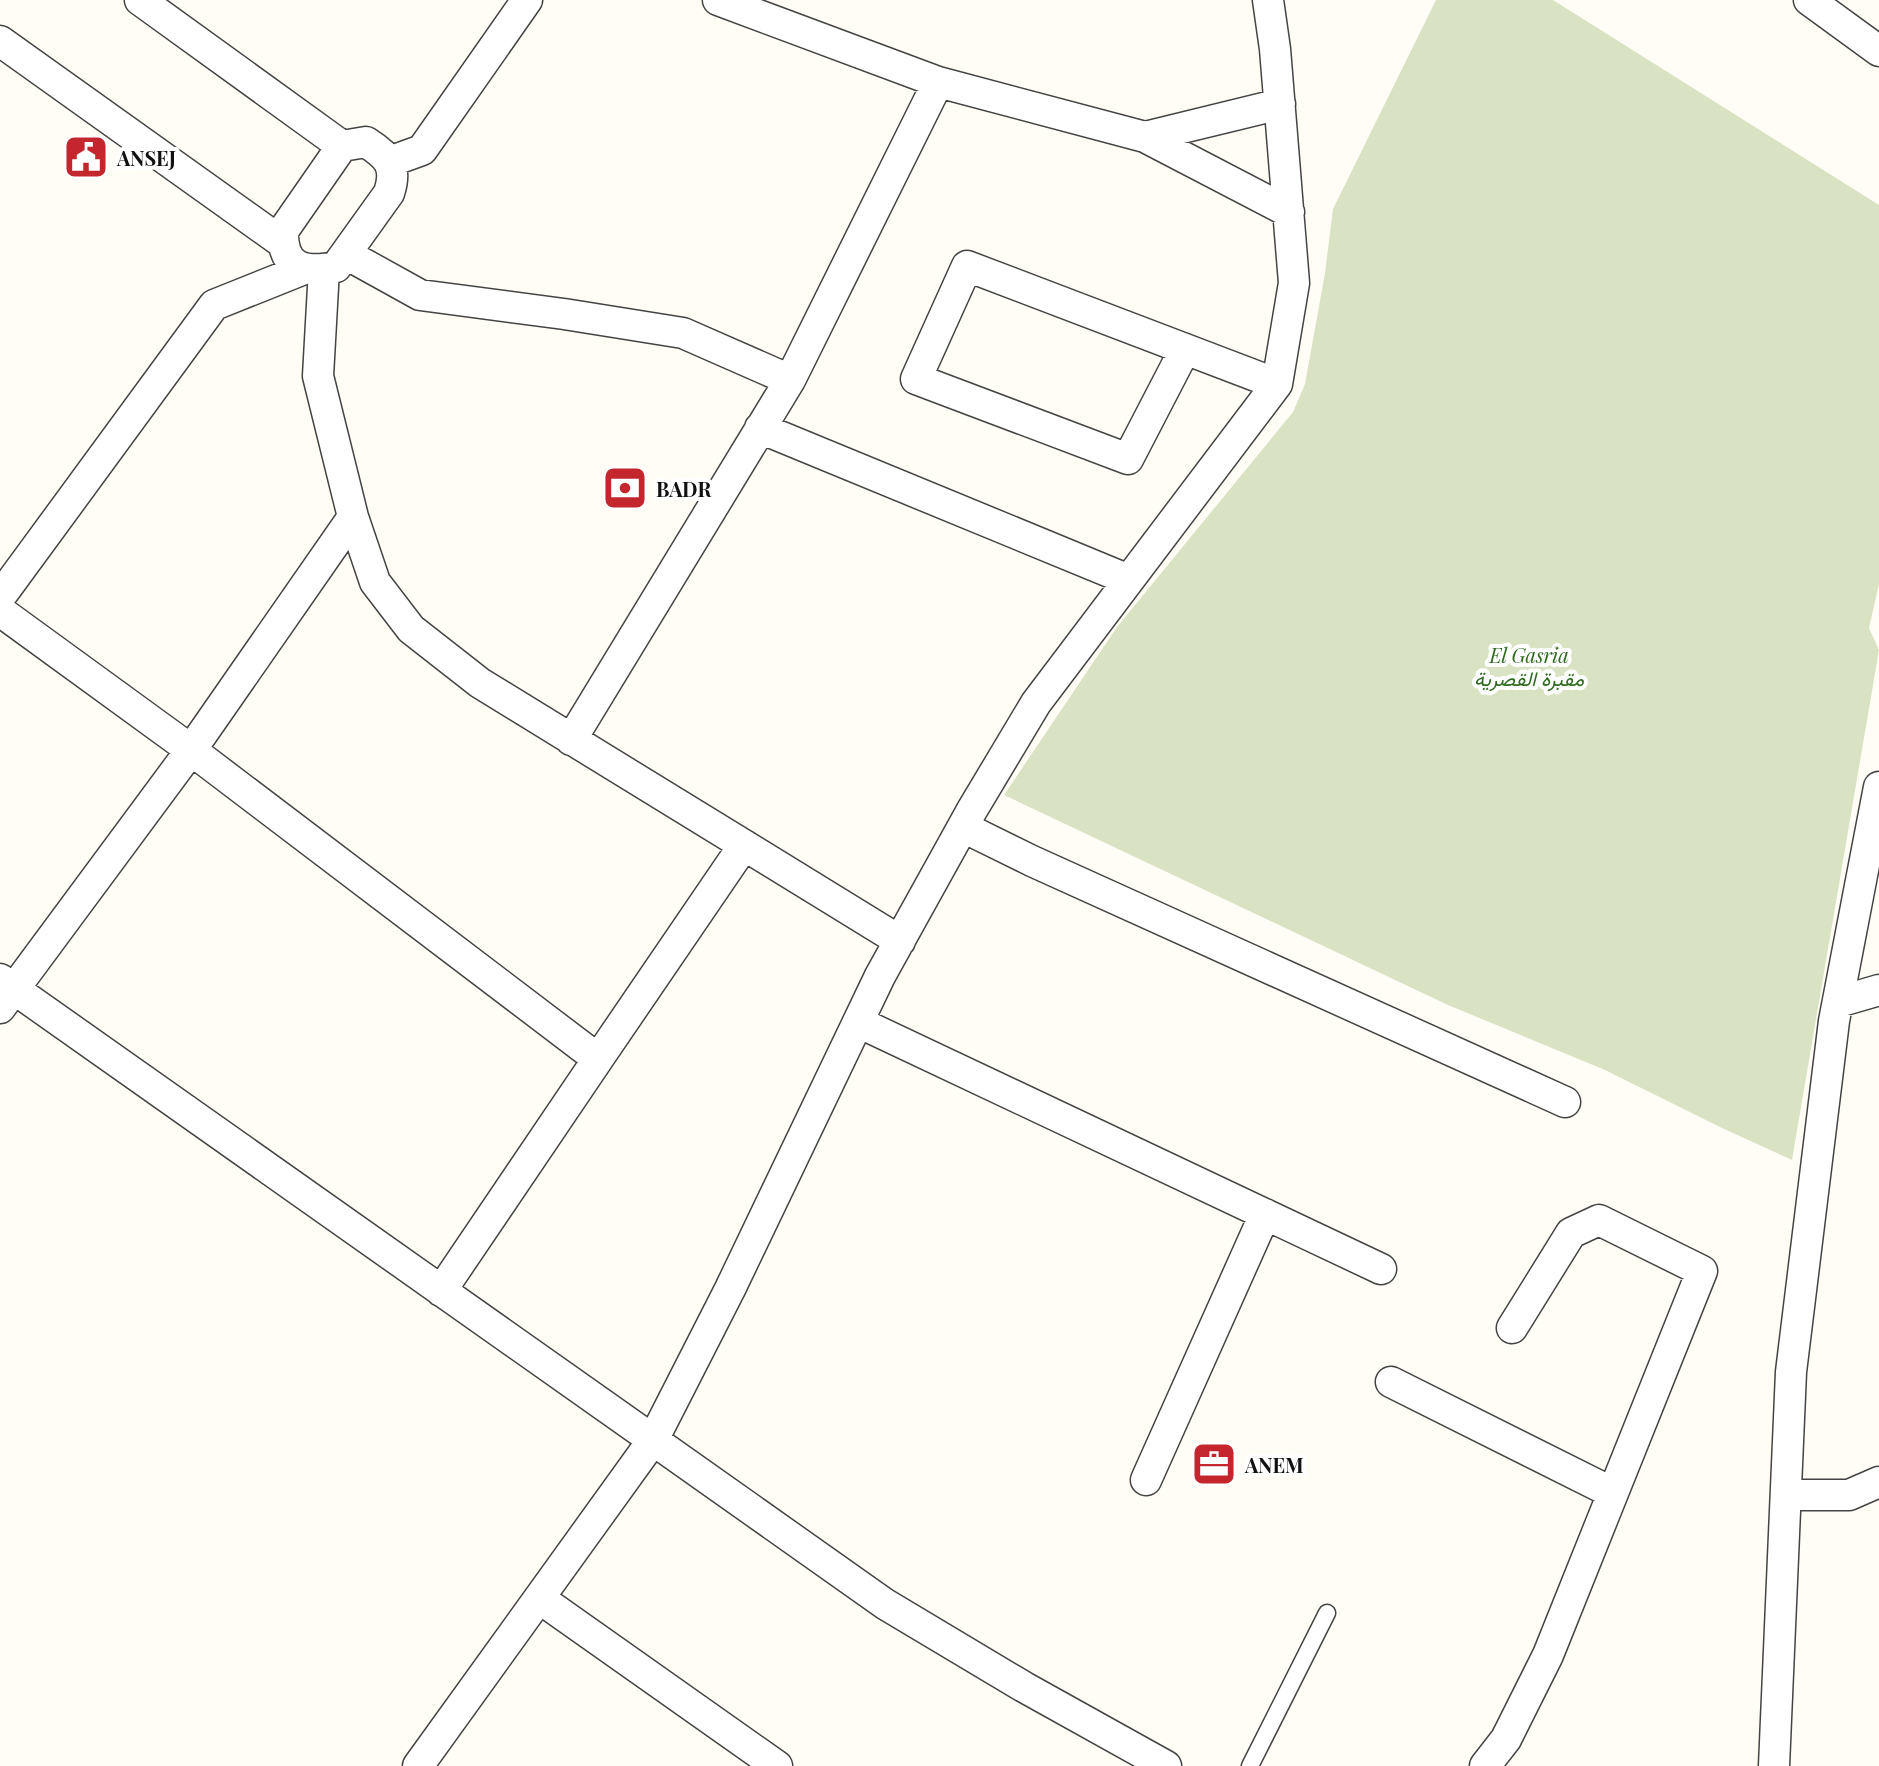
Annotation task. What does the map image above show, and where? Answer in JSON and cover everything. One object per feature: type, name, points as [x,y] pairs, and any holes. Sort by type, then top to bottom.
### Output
[{"type":"street","points":[[0,597],[214,305],[325,264],[389,193],[393,182],[386,155],[366,142],[342,146],[140,0]]},
{"type":"street","points":[[389,162],[422,150],[527,0]]},
{"type":"street","points":[[418,1766],[653,1440],[730,1289],[880,976],[1036,703],[1277,384],[1294,283],[1275,49],[1268,0]]},
{"type":"street","points":[[1809,0],[1879,51]]},
{"type":"street","points":[[728,2],[938,82],[1145,137],[1289,212]]},
{"type":"street","points":[[0,41],[283,243]]},
{"type":"street","points":[[571,740],[790,380],[938,82]]},
{"type":"street","points":[[1145,137],[1280,104]]},
{"type":"street","points":[[342,146],[283,231],[287,257],[325,264],[420,295],[683,333],[790,380]]},
{"type":"street","points":[[325,264],[318,376],[353,517],[375,582],[411,629],[480,683],[900,941]]},
{"type":"street","points":[[1185,349],[1128,459],[916,379],[967,266],[1277,384]]},
{"type":"street","points":[[760,428],[1129,580]]},
{"type":"street","points":[[353,517],[191,750],[5,992],[441,1291],[885,1604],[1024,1687],[1166,1766]]},
{"type":"street","points":[[0,611],[191,750],[598,1059]]},
{"type":"street","points":[[1774,1766],[1791,1372],[1838,1002],[1879,787]]},
{"type":"street","points":[[963,827],[1565,1102]]},
{"type":"street","points":[[441,1291],[744,845]]},
{"type":"street","points":[[1838,1002],[1879,990]]},
{"type":"street","points":[[858,1022],[1381,1269]]},
{"type":"street","points":[[1146,1480],[1265,1214]]},
{"type":"street","points":[[1485,1766],[1506,1739],[1548,1655],[1702,1271],[1599,1220],[1571,1233],[1512,1328]]},
{"type":"street","points":[[1391,1382],[1613,1493]]},
{"type":"street","points":[[1786,1495],[1849,1495],[1879,1482]]},
{"type":"street","points":[[539,1598],[777,1766]]},
{"type":"lane","points":[[1250,1766],[1327,1613]]},
{"type":"green space","name":"El Gasria مقبرة القصرية","points":[[1436,0],[1553,0],[1879,205],[1879,584],[1869,628],[1879,650],[1792,1160],[1605,1070],[1448,1005],[1004,795],[1117,627],[1293,412],[1305,384],[1333,209]]},
{"type":"place","name":"ANSEJ","points":[[86,157]]},
{"type":"place","name":"BADR","points":[[625,488]]},
{"type":"place","name":"ANEM","points":[[1214,1464]]}]
